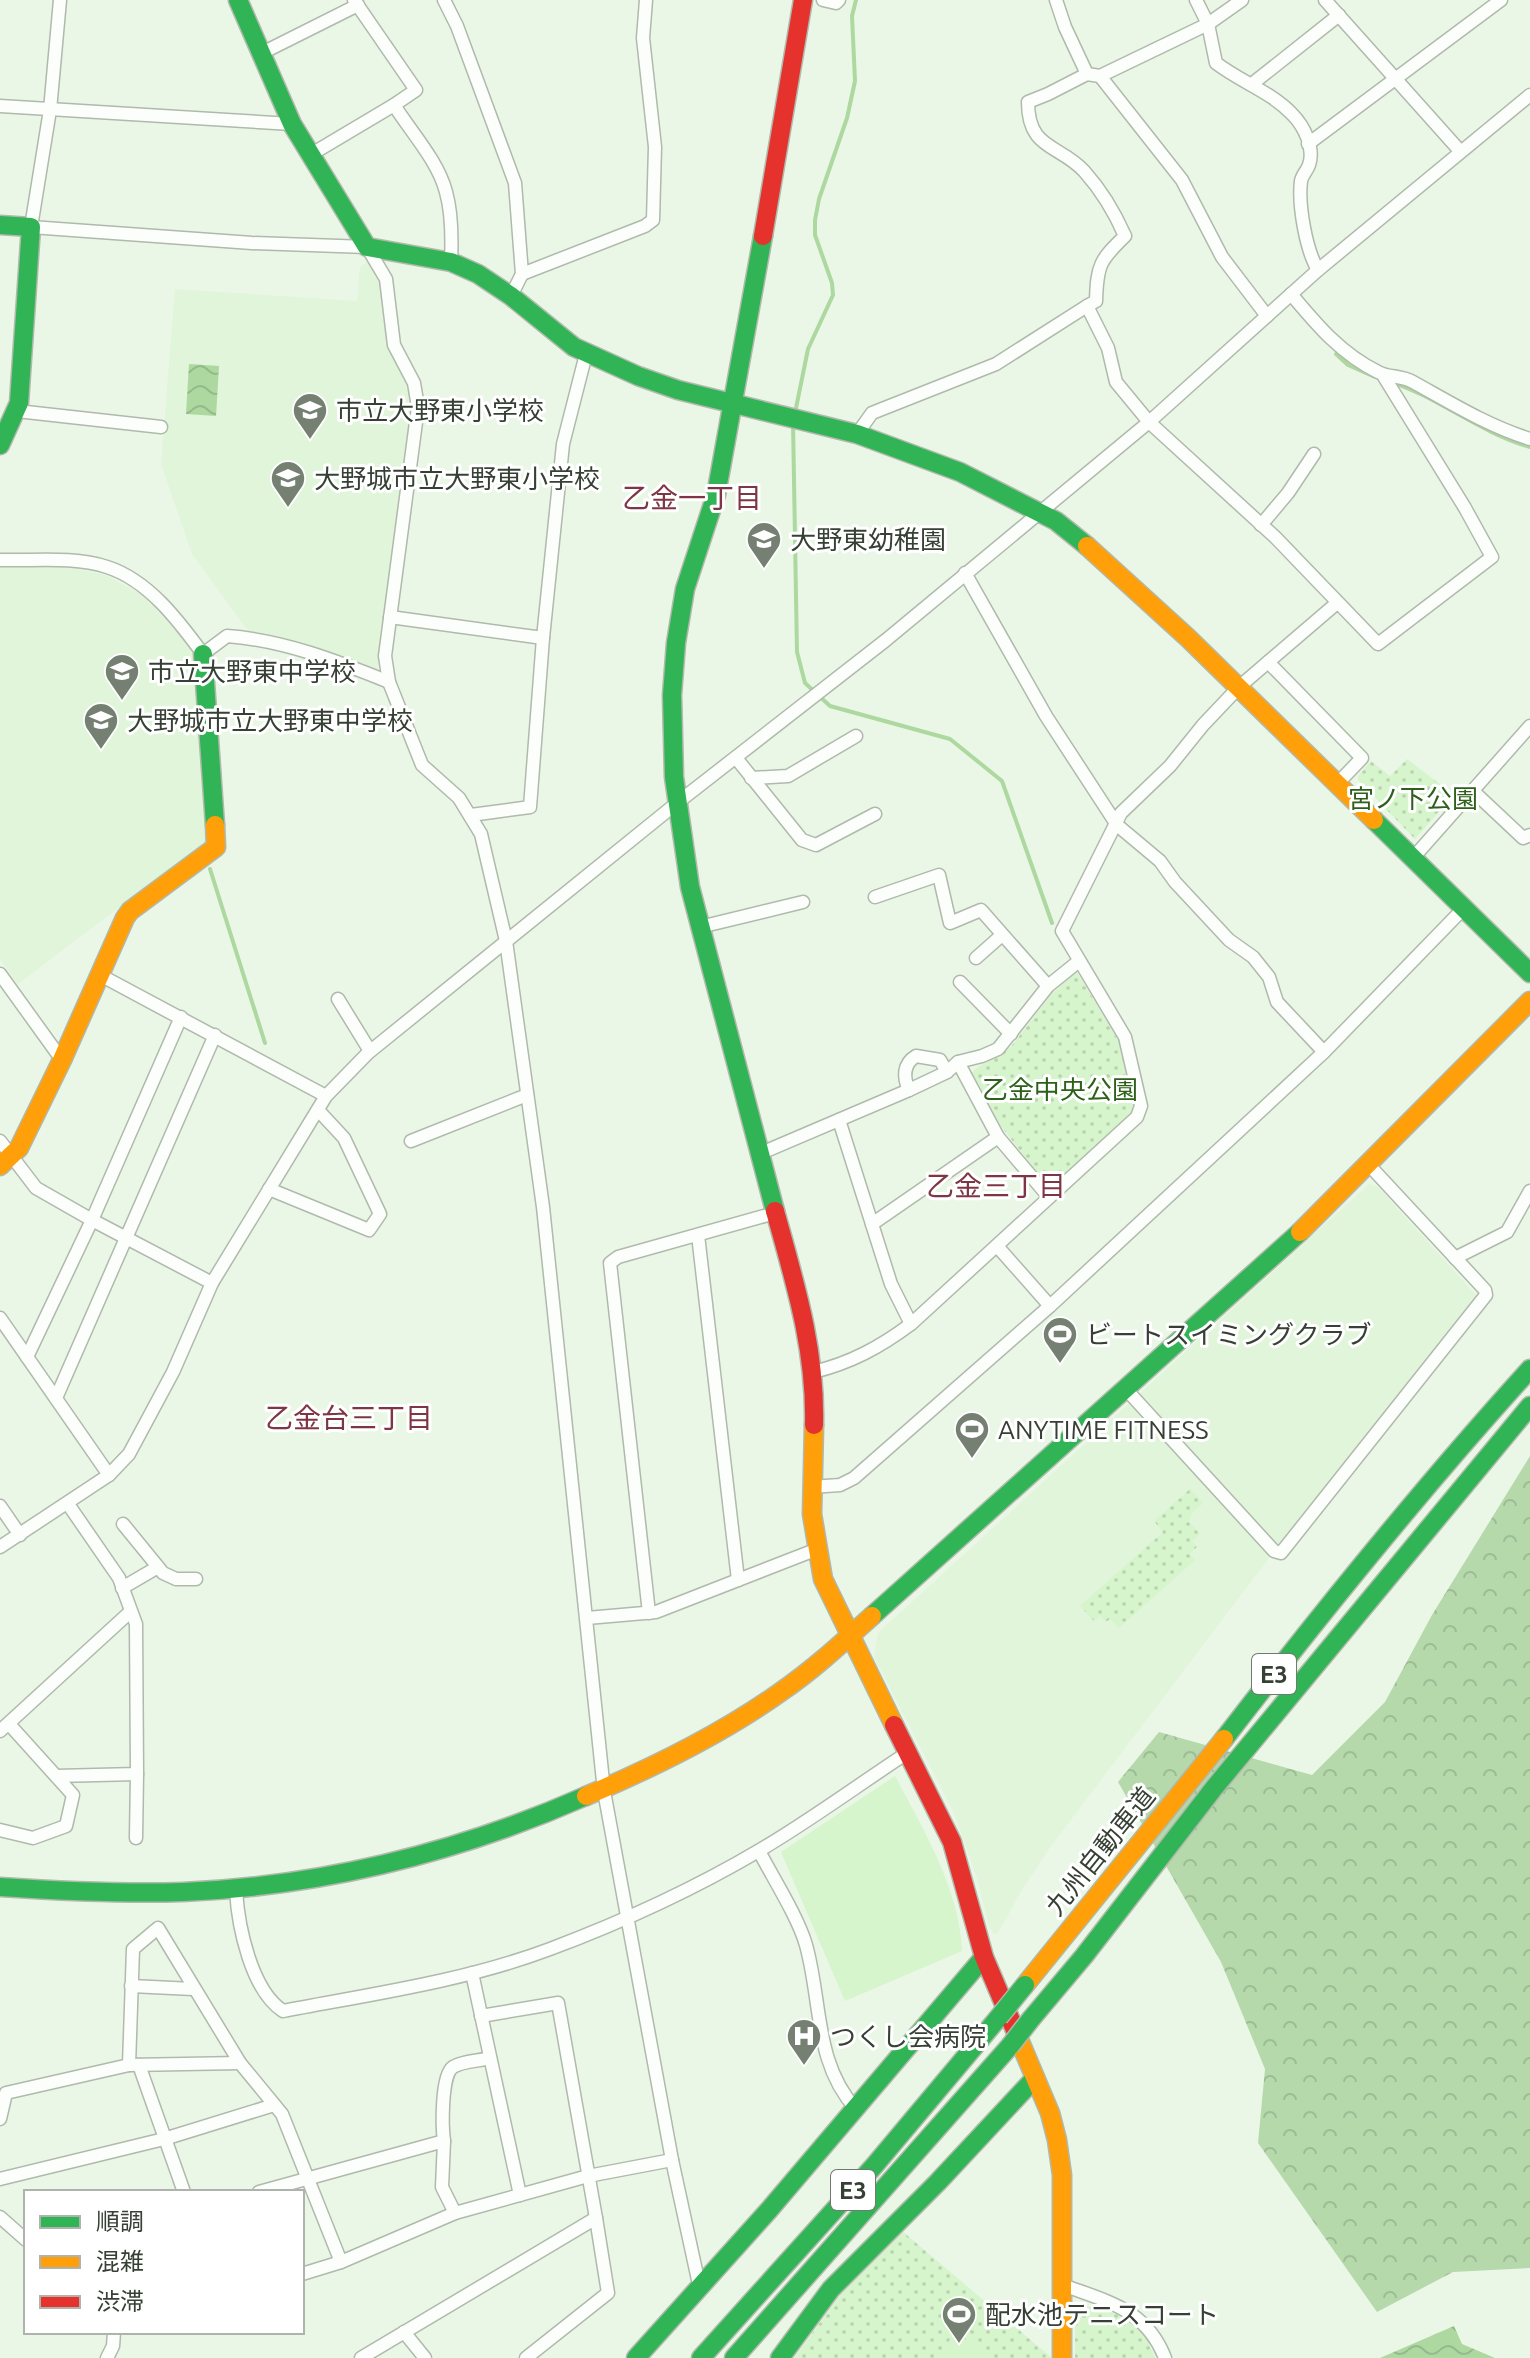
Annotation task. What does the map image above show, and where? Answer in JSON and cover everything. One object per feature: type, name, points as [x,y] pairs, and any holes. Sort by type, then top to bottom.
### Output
[{"type":"main road","points":[[238,0],[292,124],[367,247],[451,262],[478,274],[586,354],[678,390],[857,434],[960,472],[1040,511],[1100,556],[1239,687],[1530,973]]},
{"type":"main road","points":[[803,0],[734,405],[716,495],[685,589],[676,643],[672,695],[674,777],[690,887],[808,1334],[813,1372],[810,1520],[815,1550],[823,1579],[952,1842],[984,1957],[1050,2113],[1060,2157],[1062,2358]]},
{"type":"main road","points":[[0,225],[31,227],[17,411],[0,445]]},
{"type":"main road","points":[[6,1161],[19,1148],[130,911],[216,847],[203,654]]},
{"type":"main road","points":[[0,1887],[62,1893],[156,1894],[236,1890],[343,1874],[415,1857],[501,1831],[604,1791],[667,1759],[783,1691],[850,1636],[1293,1238],[1530,1001]]},
{"type":"main road","name":"九州自動車道","points":[[701,2358],[874,2166],[999,2017],[1181,1793],[1347,1581],[1457,1449],[1530,1369]]},
{"type":"main road","name":"九州自動車道","points":[[734,2358],[1010,2046],[1214,1788],[1530,1406]]},
{"type":"main road","points":[[636,2358],[700,2289],[984,1957]]},
{"type":"main road","points":[[780,2358],[831,2289],[938,2182],[1035,2078]]},
{"type":"street","points":[[60,0],[50,110],[31,227],[252,243],[367,247],[386,279],[394,345],[414,383],[418,407],[385,656],[389,682],[422,765],[459,798],[481,834],[506,941],[545,1223],[604,1791],[672,2160],[700,2289]]},
{"type":"street","points":[[444,0],[467,51],[515,183],[522,274],[511,296]]},
{"type":"street","points":[[522,274],[645,226],[653,220],[655,147],[643,38],[646,0]]},
{"type":"street","points":[[823,0],[836,3],[839,0]]},
{"type":"street","points":[[1056,0],[1065,27],[1093,75],[1182,180],[1222,257],[1267,316]]},
{"type":"street","points":[[1196,0],[1208,24],[1216,63],[1230,74],[1252,84],[1294,115],[1304,129],[1310,163],[1301,178],[1301,192],[1308,252],[1318,270]]},
{"type":"street","points":[[857,434],[872,413],[996,364],[1096,301],[1097,270],[1103,257],[1125,236],[1108,200],[1081,168],[1046,146],[1035,134],[1028,114],[1028,102],[1208,24],[1242,0]]},
{"type":"street","points":[[1325,0],[1460,151]]},
{"type":"street","points":[[1308,144],[1498,1]]},
{"type":"street","points":[[262,53],[356,3],[416,90],[310,155]]},
{"type":"street","points":[[1252,84],[1339,15]]},
{"type":"street","points":[[0,1547],[109,1475],[129,1454],[173,1372],[212,1283],[326,1096],[370,1051],[1149,422],[1318,270],[1530,95]]},
{"type":"street","points":[[394,105],[434,167],[446,192],[451,262]]},
{"type":"street","points":[[0,106],[292,124]]},
{"type":"street","points":[[1291,294],[1329,339],[1360,362],[1383,375],[1403,376],[1499,429],[1530,439]]},
{"type":"street","points":[[1087,306],[1108,348],[1116,382],[1149,422],[1316,578],[1378,644],[1492,557],[1383,375]]},
{"type":"street","points":[[471,815],[530,807],[563,444],[586,354]]},
{"type":"street","points":[[17,411],[161,427]]},
{"type":"street","points":[[1261,525],[1288,493],[1314,454]]},
{"type":"street","points":[[0,560],[78,562],[106,566],[149,591],[203,654],[227,636],[255,638],[332,660],[389,682]]},
{"type":"street","points":[[965,573],[1046,716],[1117,825],[1160,861],[1175,882],[1229,940],[1253,957],[1269,977],[1277,1002],[1324,1052]]},
{"type":"street","points":[[813,1372],[856,1359],[879,1348],[911,1324],[1137,1117],[1141,1106],[1125,1037],[1062,931],[1121,813],[1170,766],[1239,687],[1337,603]]},
{"type":"street","points":[[390,617],[543,638]]},
{"type":"street","points":[[1268,662],[1362,758],[1337,784]]},
{"type":"street","points":[[1413,858],[1530,726]]},
{"type":"street","points":[[751,778],[788,776],[856,736]]},
{"type":"street","points":[[736,758],[802,840],[816,845],[875,814]]},
{"type":"street","points":[[1473,791],[1523,838],[1530,835]]},
{"type":"street","points":[[875,897],[939,875],[950,923],[981,910],[1048,986]]},
{"type":"street","points":[[700,927],[803,902]]},
{"type":"street","points":[[811,1487],[840,1485],[854,1478],[1050,1306],[1324,1052],[1464,908]]},
{"type":"street","points":[[976,958],[1002,935]]},
{"type":"street","points":[[759,1154],[909,1090],[947,1072],[958,1062],[998,1049],[1048,986],[1079,961]]},
{"type":"street","points":[[0,974],[62,1060]]},
{"type":"street","points":[[100,975],[326,1096]]},
{"type":"street","points":[[960,982],[1011,1034]]},
{"type":"street","points":[[338,999],[370,1051]]},
{"type":"street","points":[[27,1357],[92,1220],[181,1017]]},
{"type":"street","points":[[56,1398],[215,1035]]},
{"type":"street","points":[[909,1090],[904,1074],[908,1063],[916,1056],[940,1060],[947,1072]]},
{"type":"street","points":[[958,1062],[998,1137],[1048,1196]]},
{"type":"street","points":[[411,1141],[527,1095]]},
{"type":"street","points":[[269,1189],[369,1230],[380,1214],[344,1138],[318,1110]]},
{"type":"street","points":[[839,1120],[891,1284],[911,1324]]},
{"type":"street","points":[[872,1224],[998,1137]]},
{"type":"street","points":[[0,1141],[6,1161],[36,1188],[212,1283]]},
{"type":"street","points":[[1124,1387],[1278,1554],[1484,1300],[1485,1290],[1369,1165]]},
{"type":"street","points":[[1455,1258],[1507,1232],[1530,1191]]},
{"type":"street","points":[[649,1613],[610,1263],[618,1257],[775,1213]]},
{"type":"street","points":[[698,1235],[738,1580]]},
{"type":"street","points":[[997,1246],[1050,1306]]},
{"type":"street","points":[[0,1318],[109,1475]]},
{"type":"street","points":[[68,1504],[119,1578],[136,1624],[136,1838]]},
{"type":"street","points":[[0,1506],[20,1535]]},
{"type":"street","points":[[123,1524],[163,1573],[176,1579],[196,1579]]},
{"type":"street","points":[[587,1618],[649,1613],[815,1550]]},
{"type":"street","points":[[122,1588],[158,1567]]},
{"type":"street","points":[[0,1830],[33,1838],[66,1826],[73,1795],[4,1728],[130,1612]]},
{"type":"street","points":[[236,1890],[244,1948],[275,2005],[283,2011],[472,1973],[549,1950],[708,1879],[759,1851],[907,1753]]},
{"type":"street","points":[[56,1776],[137,1774]]},
{"type":"street","points":[[759,1851],[805,1941],[821,2040],[828,2064],[838,2085],[856,2109]]},
{"type":"street","points":[[183,2190],[134,2065],[133,1949],[158,1928],[240,2063],[282,2114],[341,2262]]},
{"type":"street","points":[[472,1973],[520,2195]]},
{"type":"street","points":[[131,1986],[193,1989]]},
{"type":"street","points":[[481,2016],[558,2003],[608,2293],[526,2358]]},
{"type":"street","points":[[455,2213],[442,2187],[442,2120],[448,2072],[455,2066],[490,2058]]},
{"type":"street","points":[[0,2119],[3,2090],[134,2065],[240,2063]]},
{"type":"street","points":[[0,2179],[164,2139],[274,2105]]},
{"type":"street","points":[[266,2190],[444,2141]]},
{"type":"street","points":[[304,2273],[341,2262],[455,2213],[588,2176],[672,2160]]},
{"type":"street","points":[[0,2217],[24,2238]]},
{"type":"street","points":[[361,2358],[596,2218]]},
{"type":"street","points":[[1063,2285],[1125,2309],[1140,2319],[1159,2342],[1165,2358]]},
{"type":"street","points":[[404,2332],[425,2358]]},
{"type":"street","points":[[107,2358],[113,2346],[114,2334]]},
{"type":"shaded area","name":"大野城市立大野東小学校","points":[[369,261],[382,289],[390,345],[408,385],[412,414],[377,670],[371,673],[264,633],[249,632],[192,554],[161,464],[175,289],[357,301],[360,267]]},
{"type":"shaded area","name":"大野城市立大野東中学校","points":[[0,566],[71,567],[108,576],[144,596],[189,646],[196,663],[209,839],[18,984],[0,959]]},
{"type":"shaded area","points":[[1369,1184],[1378,1187],[1476,1295],[1281,1542],[1051,1846],[998,1933],[994,1934],[954,1813],[874,1657],[878,1633]]},
{"type":"green space","name":"宮ノ下公園","points":[[1407,759],[1454,795],[1415,839],[1358,780],[1371,761],[1390,776]]},
{"type":"green space","name":"乙金中央公園","points":[[1077,972],[1119,1042],[1133,1106],[1132,1114],[1057,1181],[1047,1185],[1000,1125],[972,1073],[1010,1048],[1050,996]]},
{"type":"green space","points":[[1530,1456],[1530,2268],[1453,2272],[1377,2312],[1258,2143],[1265,2069],[1221,1962],[1118,1782],[1159,1732],[1312,1775],[1385,1702],[1432,1615]]},
{"type":"green space","points":[[1190,1489],[1203,1503],[1192,1513],[1189,1522],[1200,1534],[1192,1541],[1197,1547],[1189,1554],[1195,1560],[1119,1628],[1110,1619],[1106,1622],[1100,1616],[1094,1621],[1080,1606],[1163,1532],[1154,1521]]},
{"type":"green space","points":[[895,1776],[947,1883],[955,1905],[962,1951],[845,2001],[781,1852]]},
{"type":"green space","points":[[902,2231],[1052,2358],[794,2358],[841,2294]]},
{"type":"green space","points":[[1083,2305],[1129,2318],[1143,2332],[1155,2358],[1075,2358],[1075,2309]]},
{"type":"green space","name":"配水池テニスコート","points":[[956,2332],[988,2358],[936,2358]]},
{"type":"water","points":[[189,364],[219,366],[216,416],[186,414]]},
{"type":"water","points":[[1454,2326],[1462,2344],[1495,2358],[1380,2358]]},
{"type":"waterway","points":[[795,413],[808,349],[833,295],[832,283],[815,235],[815,220],[819,199],[847,118],[855,81],[852,16],[856,0]]},
{"type":"waterway","points":[[1336,354],[1348,365],[1375,377]]},
{"type":"waterway","points":[[1391,382],[1494,433],[1530,447]]},
{"type":"waterway","points":[[793,422],[797,652],[805,683],[830,706],[950,739],[1002,781],[1052,923]]},
{"type":"waterway","points":[[210,869],[265,1043]]},
{"type":"traffic: fast","points":[[238,0],[292,124],[367,247],[451,262],[478,274],[511,296],[574,347],[638,376],[678,390],[857,434],[960,472],[1056,521],[1087,546]]},
{"type":"traffic: fast","points":[[0,225],[31,227],[19,403],[0,445]]},
{"type":"traffic: fast","points":[[763,236],[716,495],[685,589],[672,695],[674,777],[690,887],[775,1211]]},
{"type":"traffic: fast","points":[[203,654],[215,825]]},
{"type":"traffic: fast","points":[[1374,820],[1530,973]]},
{"type":"traffic: fast","points":[[872,1616],[1300,1232]]},
{"type":"traffic: fast","points":[[1224,1739],[1373,1551],[1530,1369]]},
{"type":"traffic: fast","points":[[1031,2019],[1084,1956],[1214,1788],[1530,1406]]},
{"type":"traffic: fast","points":[[0,1887],[160,1893],[287,1882],[389,1863],[439,1849],[489,1834],[586,1796]]},
{"type":"traffic: fast","points":[[636,2358],[769,2210],[984,1957]]},
{"type":"traffic: fast","points":[[999,2017],[1025,1985]]},
{"type":"traffic: fast","points":[[701,2358],[874,2166],[999,2017]]},
{"type":"traffic: fast","points":[[1010,2046],[1031,2019]]},
{"type":"traffic: fast","points":[[734,2358],[1010,2046]]},
{"type":"traffic: fast","points":[[780,2358],[831,2289],[938,2182],[1035,2078]]},
{"type":"traffic: slow","points":[[1087,546],[1188,638],[1374,820]]},
{"type":"traffic: slow","points":[[0,1166],[19,1148],[125,918],[130,911],[216,847],[215,825]]},
{"type":"traffic: slow","points":[[1300,1232],[1530,1001]]},
{"type":"traffic: slow","points":[[814,1425],[812,1514],[823,1579],[894,1725]]},
{"type":"traffic: slow","points":[[586,1796],[687,1749],[760,1706],[805,1674],[872,1616]]},
{"type":"traffic: slow","points":[[1025,1985],[1224,1739]]},
{"type":"traffic: slow","points":[[1015,2030],[1050,2113],[1057,2140],[1062,2175],[1062,2358]]},
{"type":"traffic: jam","points":[[763,236],[803,0]]},
{"type":"traffic: jam","points":[[775,1211],[808,1343],[814,1425]]},
{"type":"traffic: jam","points":[[894,1725],[952,1842],[984,1957],[1015,2030]]},
{"type":"place","name":"市立大野東小学校","points":[[310,441]]},
{"type":"place","name":"大野城市立大野東小学校","points":[[288,509]]},
{"type":"place","name":"大野東幼稚園","points":[[764,570]]},
{"type":"place","name":"市立大野東中学校","points":[[122,702]]},
{"type":"place","name":"大野城市立大野東中学校","points":[[101,751]]},
{"type":"place","name":"ビートスイミングクラブ","points":[[1060,1365]]},
{"type":"place","name":"ANYTIME FITNESS","points":[[972,1460]]},
{"type":"place","name":"つくし会病院","points":[[804,2067]]},
{"type":"place","name":"配水池テニスコート","points":[[959,2345]]},
{"type":"district","name":"乙金一丁目","points":[[692,497]]},
{"type":"district","name":"乙金三丁目","points":[[996,1185]]},
{"type":"district","name":"乙金台三丁目","points":[[349,1417]]}]
